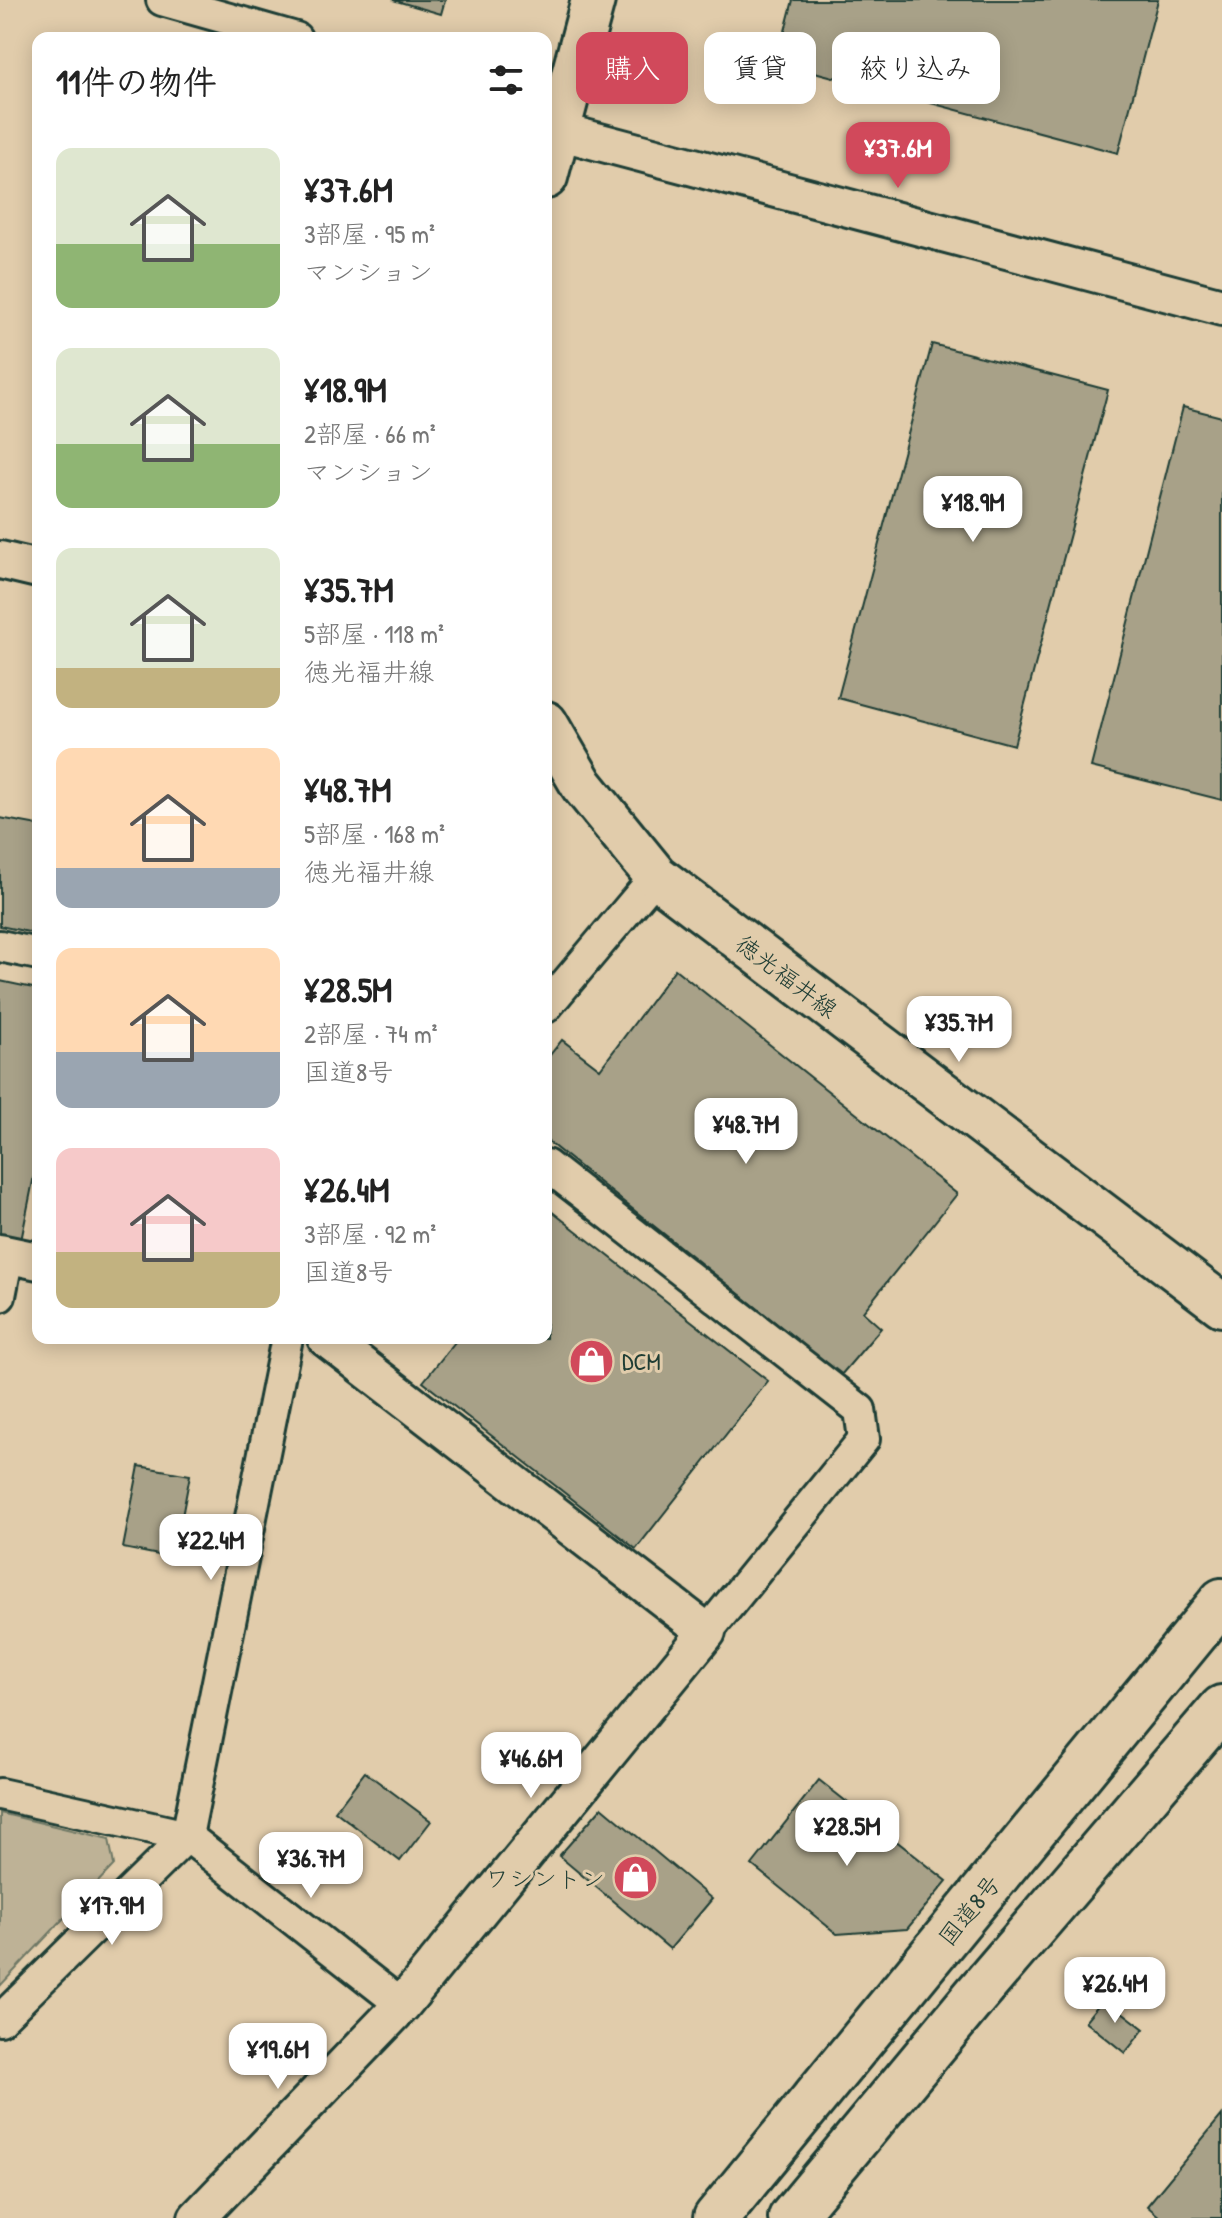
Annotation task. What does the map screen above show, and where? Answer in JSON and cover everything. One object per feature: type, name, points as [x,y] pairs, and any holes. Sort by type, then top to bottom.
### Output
[{"type":"highway","name":"国道8号","points":[[716,2218],[1222,1601]]},
{"type":"highway","points":[[791,2218],[976,1995],[1222,1708]]},
{"type":"main road","points":[[555,118],[593,0]]},
{"type":"main road","name":"徳光福井線","points":[[552,733],[582,785],[656,876],[1222,1305]]},
{"type":"street","points":[[162,0],[275,32]]},
{"type":"street","points":[[555,118],[1222,307]]},
{"type":"street","points":[[0,561],[32,568]]},
{"type":"street","points":[[552,1000],[656,876]]},
{"type":"street","points":[[0,946],[32,953]]},
{"type":"street","points":[[197,2218],[402,2005],[864,1439],[860,1410],[552,1170]]},
{"type":"street","points":[[0,1296],[15,1256]]},
{"type":"street","points":[[0,2020],[187,1836],[286,1344]]},
{"type":"street","points":[[334,1344],[707,1632]]},
{"type":"street","points":[[0,1794],[187,1836],[402,2005]]},
{"type":"shaded area","points":[[0,1813],[109,1839],[114,1865],[0,1986]]},
{"type":"building","points":[[393,0],[445,0],[441,14]]},
{"type":"building","points":[[793,0],[1158,0],[1118,153],[934,104],[1000,104],[1000,32],[832,32],[832,77],[816,72],[816,32],[785,32]]},
{"type":"building","points":[[932,344],[1108,390],[1014,745],[838,698]]},
{"type":"building","points":[[1183,407],[1222,417],[1222,800],[1091,767]]},
{"type":"building","points":[[0,818],[32,824],[32,933],[0,926]]},
{"type":"building","points":[[675,969],[957,1194],[863,1312],[881,1328],[841,1375],[552,1145],[552,1052],[562,1040],[600,1069]]},
{"type":"building","points":[[0,981],[32,988],[32,1186],[21,1241],[0,1236]]},
{"type":"building","name":"DCM","points":[[552,1212],[768,1381],[636,1549],[423,1382],[453,1344],[552,1344]]},
{"type":"building","points":[[139,1466],[190,1475],[174,1558],[123,1548]]},
{"type":"building","points":[[365,1772],[431,1821],[400,1861],[335,1811]]},
{"type":"building","points":[[819,1780],[947,1881],[907,1929],[837,1934],[752,1865]]},
{"type":"building","name":"ワシントン","points":[[602,1807],[712,1899],[670,1949],[559,1856]]},
{"type":"building","points":[[1104,1998],[1144,2029],[1125,2053],[1085,2021]]},
{"type":"building","points":[[1222,2115],[1222,2218],[1161,2218],[1147,2206]]},
{"type":"place","name":"DCM","points":[[591,1361]]},
{"type":"place","name":"ワシントン","points":[[636,1878]]}]
